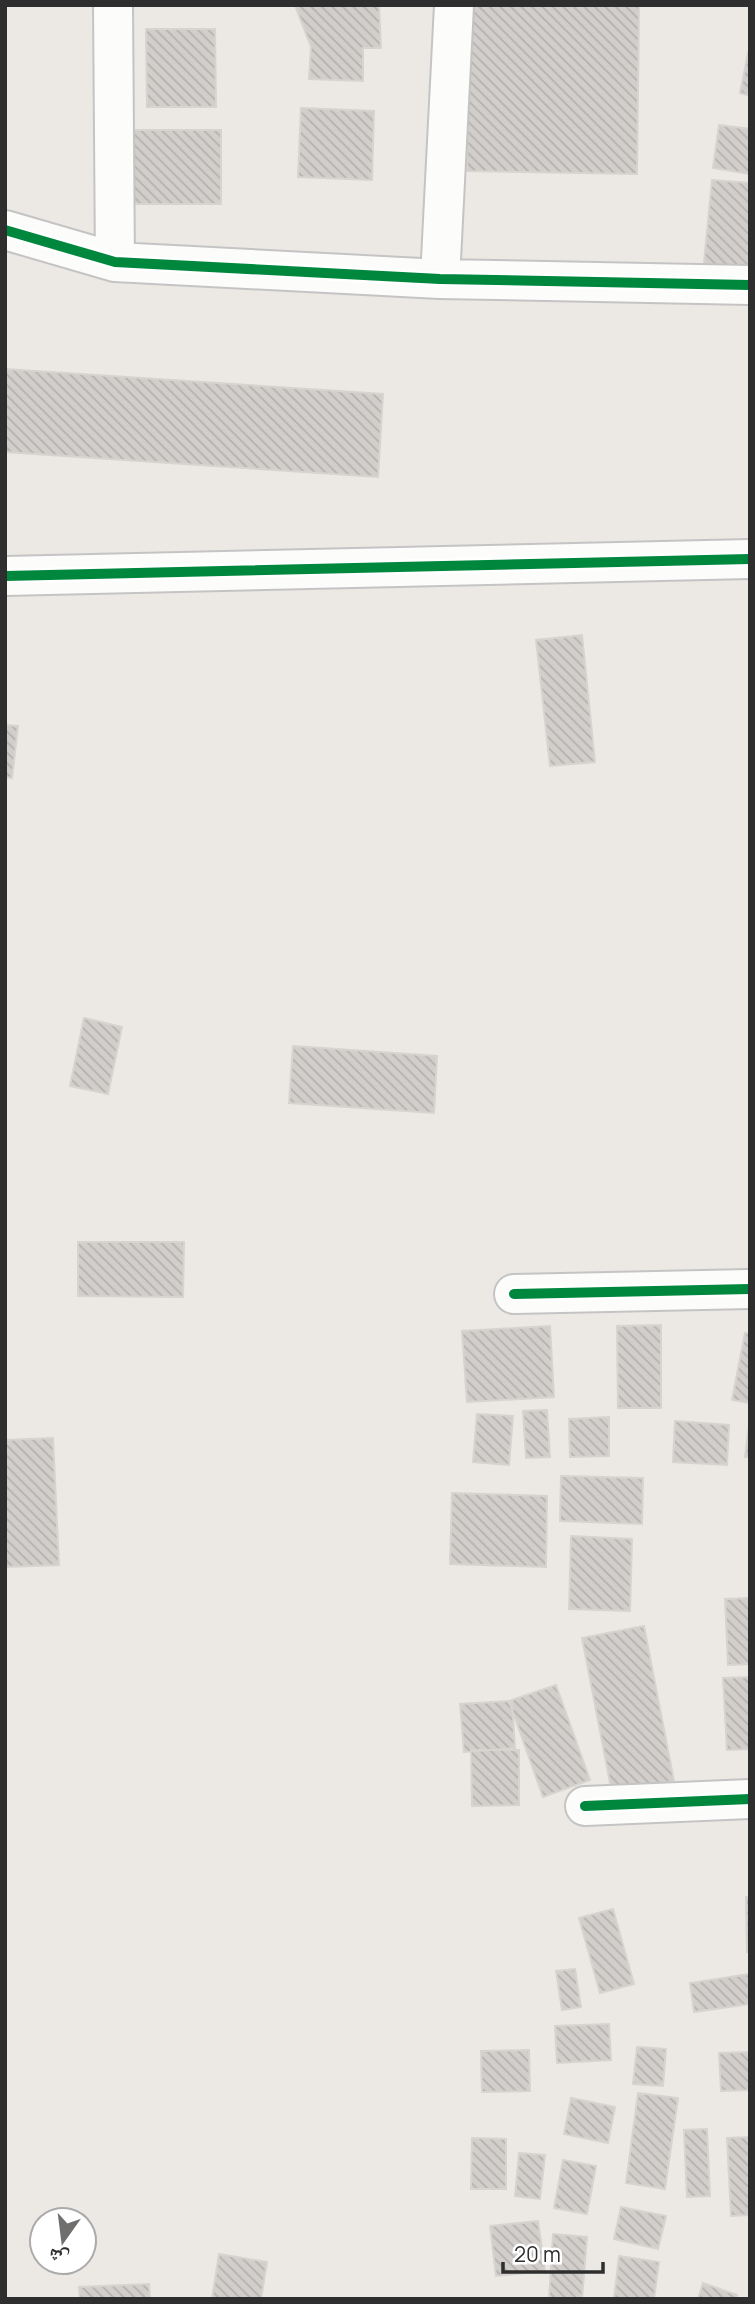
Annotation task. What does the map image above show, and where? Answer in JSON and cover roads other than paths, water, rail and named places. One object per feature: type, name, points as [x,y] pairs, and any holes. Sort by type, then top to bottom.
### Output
[{"type":"street","points":[[113,5],[115,262]]},
{"type":"street","points":[[440,279],[454,5]]},
{"type":"street","points":[[5,230],[115,262],[440,279],[750,285]]},
{"type":"street","points":[[5,576],[750,559]]},
{"type":"street","points":[[514,1294],[750,1289]]},
{"type":"street","points":[[584,1806],[750,1799]]}]
